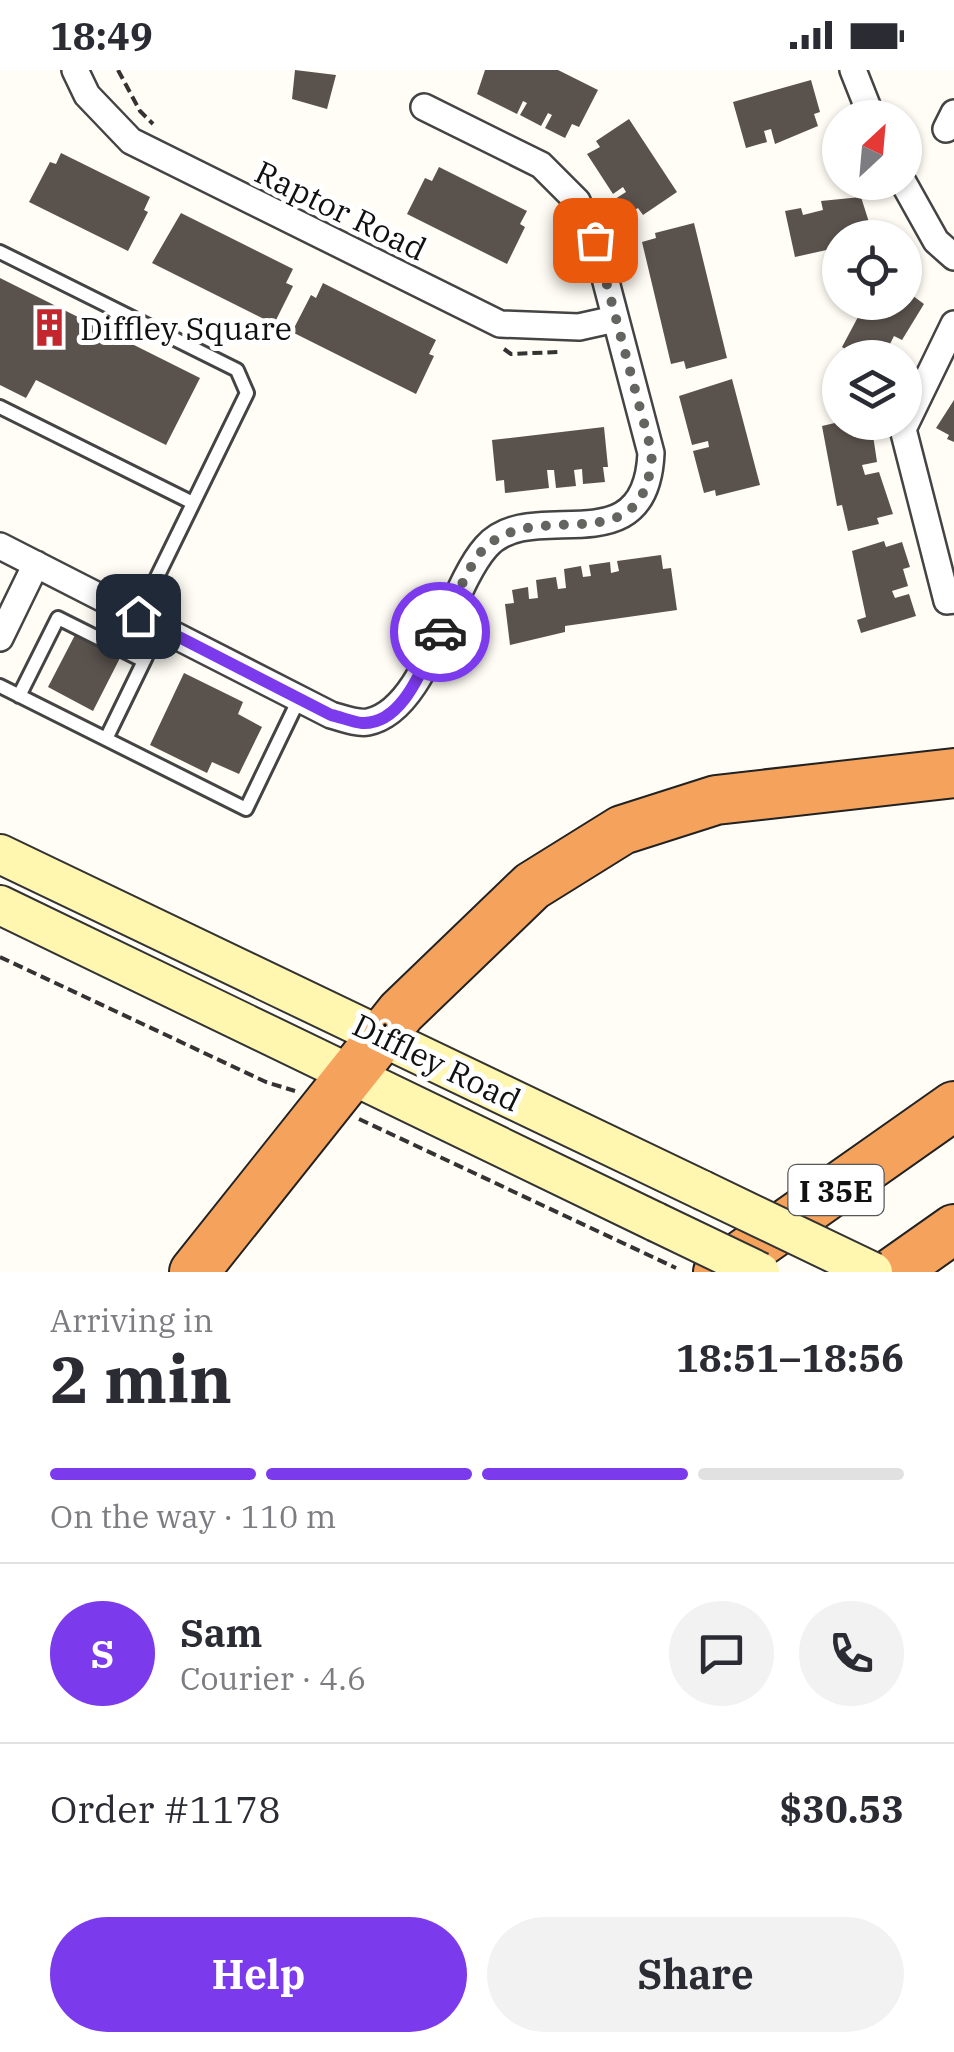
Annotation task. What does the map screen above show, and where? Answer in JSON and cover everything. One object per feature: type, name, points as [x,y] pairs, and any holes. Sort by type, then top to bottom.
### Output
[{"type":"highway","points":[[194,1272],[381,1035],[532,886],[622,830],[716,800],[954,773]]},
{"type":"highway","name":"I 35E","points":[[718,1272],[954,1106]]},
{"type":"highway","points":[[893,1272],[954,1229]]},
{"type":"main road","name":"Diffley Road","points":[[0,854],[872,1272]]},
{"type":"main road","name":"Diffley Road","points":[[0,906],[760,1272]]},
{"type":"street","name":"Raptor Road","points":[[74,70],[88,95],[131,140],[500,324],[578,326],[616,319]]},
{"type":"street","points":[[853,70],[865,100]]},
{"type":"street","points":[[0,546],[331,715],[365,723],[392,713],[412,687],[487,544],[515,531],[617,518],[636,506],[650,482],[652,453],[595,240],[577,201],[540,165],[424,107]]},
{"type":"street","points":[[914,200],[936,241],[954,257]]},
{"type":"street","points":[[954,324],[904,429],[947,601],[954,600]]},
{"type":"street","points":[[0,638],[36,564]]},
{"type":"lane","points":[[0,252],[237,370],[246,393],[193,504],[149,622],[144,661],[106,740]]},
{"type":"lane","points":[[0,408],[193,504]]},
{"type":"lane","points":[[19,696],[58,618],[144,661]]},
{"type":"lane","points":[[0,686],[246,809],[299,699]]},
{"type":"path","points":[[624,1244],[685,1272]]},
{"type":"building","points":[[295,70],[336,75],[327,109],[292,99]]},
{"type":"building","points":[[485,70],[558,70],[598,90],[579,127],[572,124],[565,138],[545,128],[552,115],[548,113],[541,126],[520,115],[527,103],[523,101],[517,114],[477,94]]},
{"type":"building","points":[[811,80],[820,112],[814,114],[818,126],[775,144],[771,129],[764,131],[767,142],[746,148],[733,102]]},
{"type":"building","points":[[629,119],[677,192],[643,215],[638,208],[626,215],[615,199],[626,192],[623,187],[613,194],[587,154],[600,147],[596,141]]},
{"type":"building","points":[[61,153],[150,197],[144,210],[148,212],[128,251],[29,202],[50,162],[56,164]]},
{"type":"building","points":[[439,167],[527,211],[520,224],[525,227],[507,264],[407,214],[425,178],[432,181]]},
{"type":"building","points":[[862,200],[868,220],[822,220],[822,251],[795,257],[785,211],[801,208],[803,215],[823,210],[821,201]]},
{"type":"building","points":[[181,213],[293,269],[286,283],[293,286],[274,324],[152,263]]},
{"type":"building","points":[[694,223],[727,358],[686,369],[684,361],[671,364],[642,242],[656,238],[655,233]]},
{"type":"building","name":"Diffley Square","points":[[0,278],[200,378],[166,445],[36,380],[26,398],[0,385]]},
{"type":"building","points":[[323,283],[436,340],[429,354],[434,356],[416,394],[292,332],[311,295],[316,298]]},
{"type":"building","points":[[856,320],[914,320],[902,340],[894,336],[892,340],[846,340]]},
{"type":"building","points":[[732,379],[760,485],[716,496],[715,490],[704,493],[693,451],[709,447],[708,441],[692,445],[679,396]]},
{"type":"building","points":[[954,400],[954,442],[936,428]]},
{"type":"building","points":[[604,427],[608,467],[603,467],[605,482],[583,484],[582,469],[574,470],[576,486],[556,488],[554,470],[547,470],[549,488],[505,493],[504,480],[496,481],[492,440]]},
{"type":"building","points":[[825,440],[874,440],[877,462],[862,465],[865,475],[879,472],[893,514],[877,518],[879,524],[848,531],[842,505],[837,506]]},
{"type":"building","points":[[884,541],[886,547],[902,542],[910,567],[903,569],[908,586],[892,591],[895,598],[909,594],[916,616],[861,633],[857,620],[866,617],[852,551]]},
{"type":"building","points":[[661,555],[663,569],[671,568],[677,610],[565,626],[565,632],[510,645],[505,604],[514,603],[512,590],[528,587],[529,599],[538,598],[536,580],[556,577],[558,589],[566,588],[564,569],[581,566],[583,577],[591,576],[589,565],[610,562],[611,573],[619,571],[617,561]]},
{"type":"building","points":[[75,635],[120,658],[93,711],[48,687]]},
{"type":"building","points":[[184,673],[243,702],[238,714],[262,727],[239,774],[212,762],[207,773],[150,745]]},
{"type":"way so far","points":[[440,632],[487,544],[515,531],[617,518],[636,506],[650,482],[652,453],[595,240]]},
{"type":"place","name":"Diffley Square","points":[[50,328]]},
{"type":"route","points":[[138,616],[331,715],[365,723],[392,713],[412,687],[440,632]]}]
